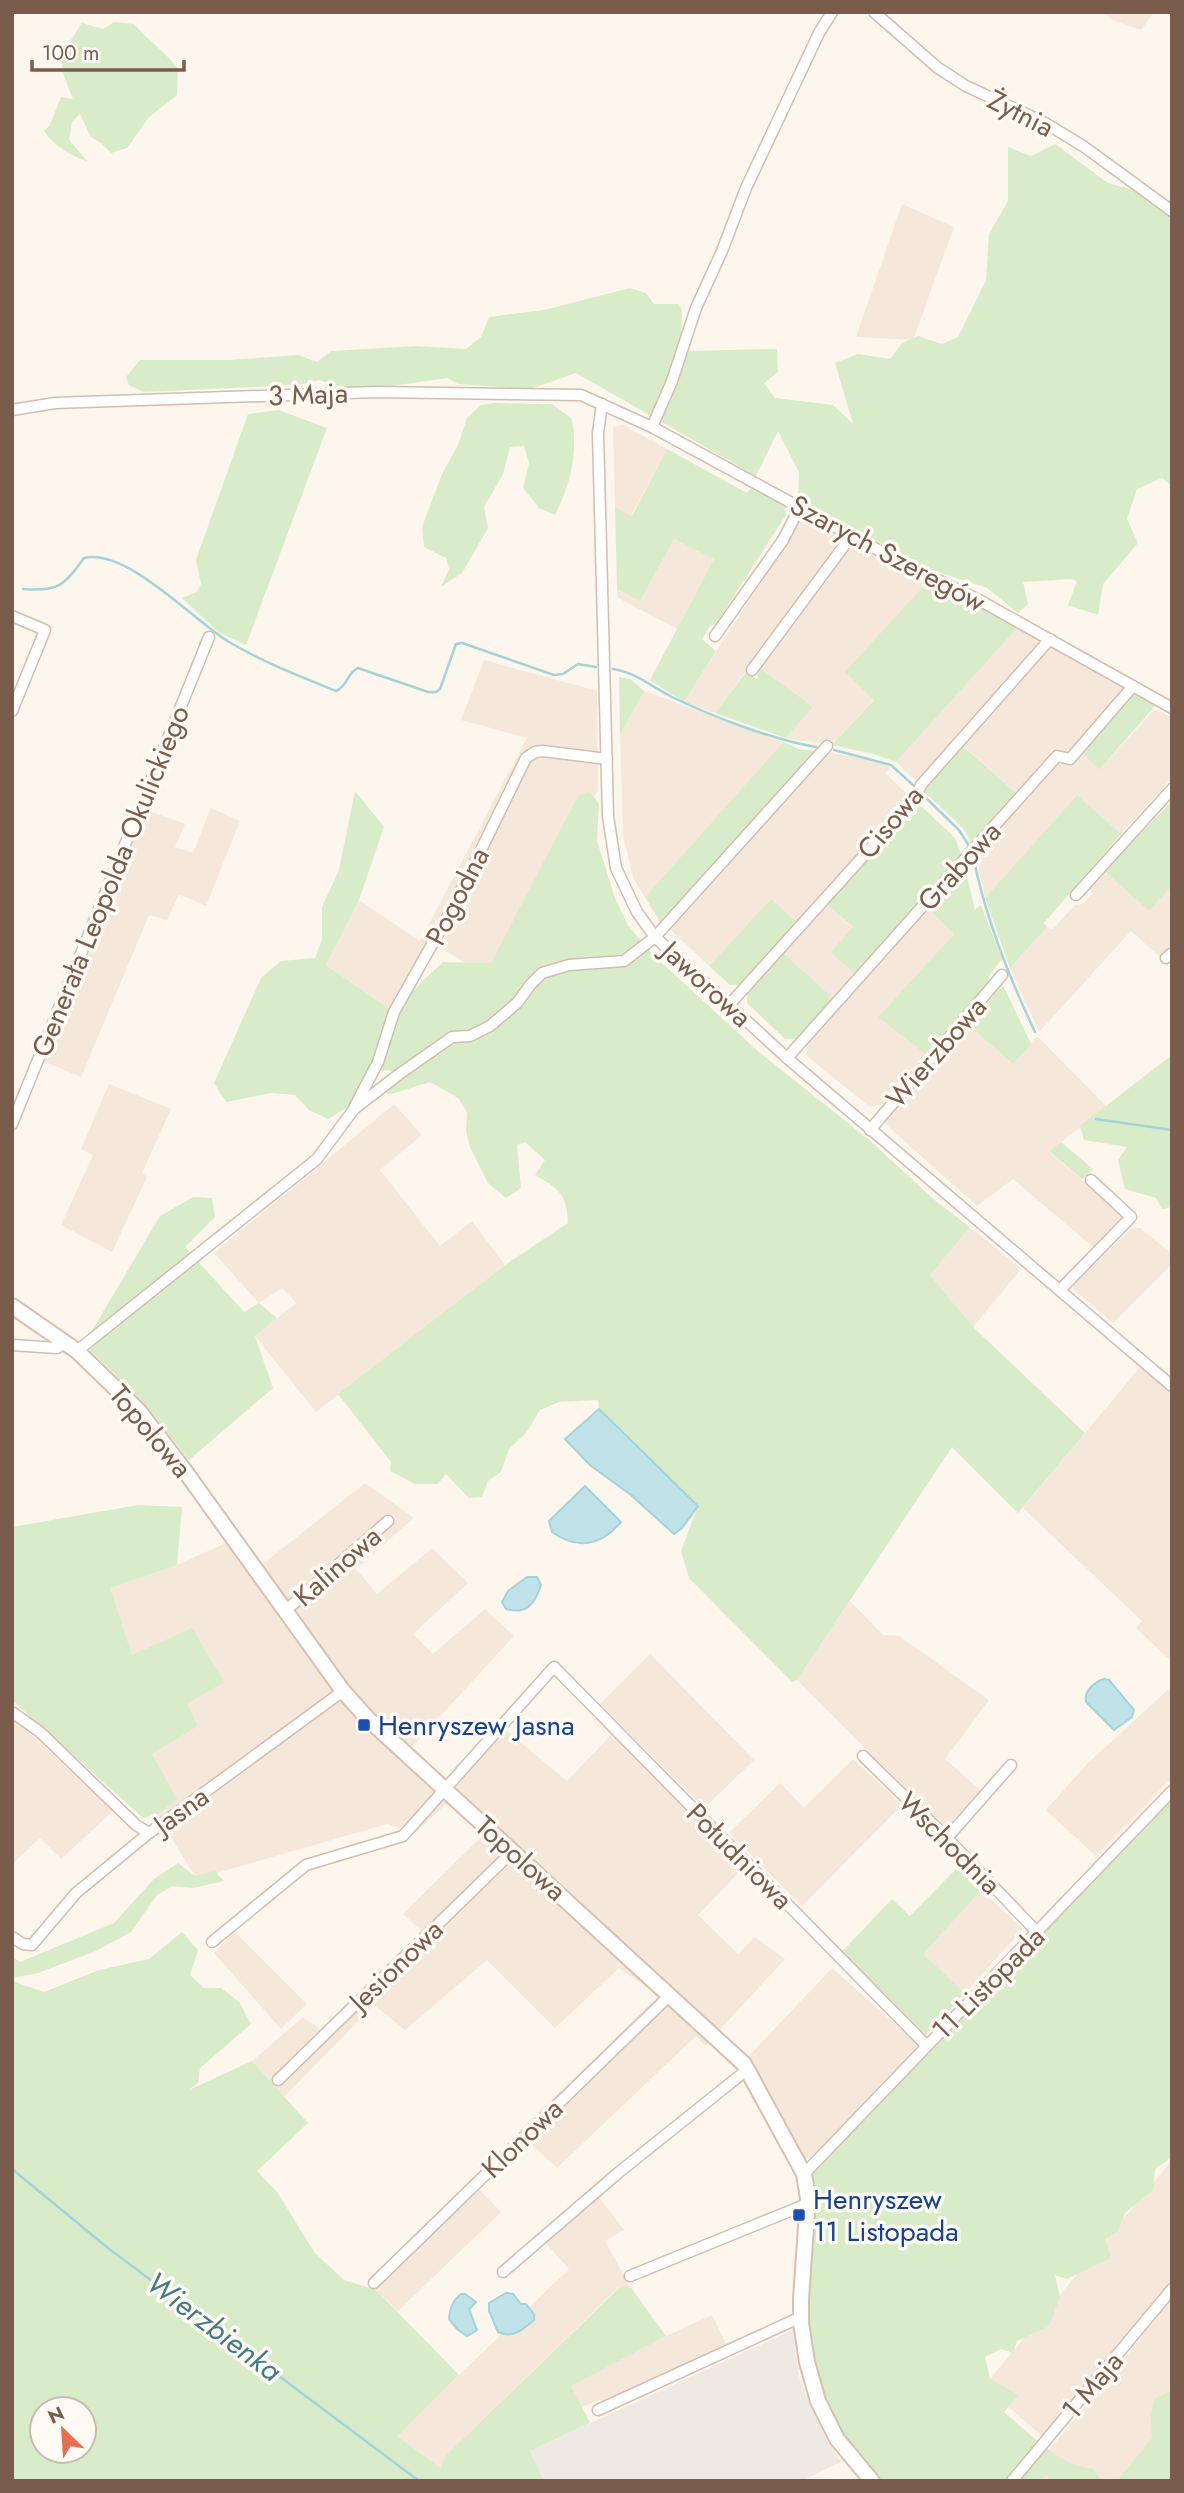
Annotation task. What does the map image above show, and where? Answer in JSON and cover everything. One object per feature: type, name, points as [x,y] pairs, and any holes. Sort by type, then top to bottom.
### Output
[{"type":"street","points":[[652,427],[672,381],[696,308],[746,188],[813,45],[832,12]]},
{"type":"street","name":"Żytnia","points":[[874,12],[938,68],[966,86],[1045,123],[1083,146],[1172,211]]},
{"type":"street","name":"3 Maja","points":[[12,410],[55,403],[375,392],[570,394],[602,404]]},
{"type":"street","name":"Szarych Szeregów","points":[[602,404],[652,427],[1050,639],[1172,708]]},
{"type":"street","name":"Jaworowa","points":[[602,404],[598,433],[608,816],[616,868],[637,912],[655,937],[787,1058],[1172,1386]]},
{"type":"street","points":[[715,636],[783,540],[800,507]]},
{"type":"street","points":[[752,670],[852,535]]},
{"type":"street","points":[[12,616],[45,630],[12,711]]},
{"type":"street","name":"Generała Leopolda Okulickiego","points":[[12,1124],[209,638]]},
{"type":"street","name":"Cisowa","points":[[729,1005],[914,800],[921,785],[1050,639]]},
{"type":"street","name":"Grabowa","points":[[787,1058],[1057,756],[1070,759],[1133,686]]},
{"type":"street","points":[[12,1345],[72,1347],[317,1159],[354,1109],[452,1037],[470,1036],[490,1026],[517,1003],[542,973],[569,965],[624,961],[655,937],[827,746]]},
{"type":"street","name":"Pogodna","points":[[354,1109],[378,1062],[394,1012],[452,909],[526,758],[535,752],[543,751],[607,759]]},
{"type":"street","points":[[1076,895],[1172,789]]},
{"type":"street","name":"Wierzbowa","points":[[870,1130],[1002,975]]},
{"type":"street","points":[[1060,1290],[1131,1216],[1091,1180]]},
{"type":"street","name":"Topolowa","points":[[12,1306],[72,1347],[139,1411],[343,1691],[368,1719],[748,2069],[804,2174],[807,2204],[801,2317],[807,2362],[818,2401],[837,2439],[872,2481]]},
{"type":"street","name":"Kalinowa","points":[[285,1611],[388,1521]]},
{"type":"street","name":"Południowa","points":[[446,1790],[500,1725],[554,1667],[926,2045]]},
{"type":"street","name":"Jasna","points":[[12,1937],[23,1944],[32,1945],[76,1893],[149,1833],[343,1691]]},
{"type":"street","points":[[12,1712],[40,1732],[136,1825],[149,1833]]},
{"type":"street","name":"Wschodnia","points":[[863,1756],[1036,1931]]},
{"type":"street","points":[[947,1838],[1011,1765]]},
{"type":"street","points":[[212,1942],[306,1865],[403,1836],[446,1790]]},
{"type":"street","name":"11 Listopada","points":[[804,2174],[1036,1931],[1051,1920],[1172,1791]]},
{"type":"street","name":"Jesionowa","points":[[278,2080],[513,1850]]},
{"type":"street","name":"Klonowa","points":[[374,2283],[670,1995]]},
{"type":"street","points":[[503,2272],[618,2173],[748,2069]]},
{"type":"street","points":[[630,2276],[807,2204]]},
{"type":"street","name":"1 Maja","points":[[1012,2481],[1172,2289]]},
{"type":"street","points":[[598,2410],[801,2317]]},
{"type":"shaded area","points":[[1104,12],[1154,12],[1141,30],[1112,20]]},
{"type":"shaded area","points":[[902,204],[954,227],[913,340],[856,337]]},
{"type":"shaded area","points":[[623,425],[667,449],[631,516],[615,507],[613,427]]},
{"type":"shaded area","points":[[808,514],[845,536],[715,713],[684,702],[802,517]]},
{"type":"shaded area","points":[[674,539],[714,559],[677,629],[618,598],[617,589],[640,601]]},
{"type":"shaded area","points":[[854,540],[929,580],[846,672],[874,699],[832,745],[786,738],[813,707],[759,667]]},
{"type":"shaded area","points":[[1017,628],[1042,641],[1041,645],[917,782],[896,762]]},
{"type":"shaded area","points":[[1049,648],[1054,648],[1124,686],[1069,755],[1061,749],[1018,795],[963,745]]},
{"type":"shaded area","points":[[484,660],[597,691],[598,790],[496,979],[432,944],[391,1010],[326,965],[359,900],[420,941],[527,738],[461,720]]},
{"type":"shaded area","points":[[644,691],[783,742],[645,897],[634,880],[623,835],[620,735]]},
{"type":"shaded area","points":[[1155,709],[1172,718],[1172,778],[1121,834],[1077,795],[985,898],[976,855],[1060,762],[1073,762],[1082,753],[1099,770]]},
{"type":"shaded area","points":[[826,752],[868,759],[891,767],[885,773],[909,796],[797,922],[771,899],[709,966],[669,928]]},
{"type":"shaded area","points":[[211,808],[240,821],[206,906],[179,894],[167,920],[149,915],[81,1077],[43,1061],[144,809],[185,824],[175,847],[193,853]]},
{"type":"shaded area","points":[[1104,871],[1149,911],[1172,886],[1172,944],[1160,957],[1131,931],[1039,1032],[1010,968],[1047,927],[1052,930],[1075,905],[1083,904],[1093,893],[1088,888]]},
{"type":"shaded area","points":[[826,904],[853,928],[856,975],[834,999],[782,952]]},
{"type":"shaded area","points":[[928,909],[954,934],[878,1017],[925,1054],[880,1105],[870,1107],[807,1056],[806,1043]]},
{"type":"shaded area","points":[[968,1025],[1013,1064],[1037,1036],[1106,1106],[1049,1152],[1123,1214],[1123,1219],[1094,1248],[1013,1179],[977,1206],[883,1122]]},
{"type":"shaded area","points":[[109,1084],[171,1109],[142,1173],[147,1177],[112,1252],[61,1225],[93,1155],[81,1149]]},
{"type":"shaded area","points":[[394,1104],[422,1135],[380,1170],[440,1246],[472,1221],[505,1265],[316,1412],[255,1336],[296,1303],[282,1288],[259,1303],[214,1253]]},
{"type":"shaded area","points":[[970,1227],[1021,1269],[973,1327],[930,1275]]},
{"type":"shaded area","points":[[1133,1228],[1140,1228],[1172,1254],[1172,1264],[1113,1323],[1073,1289],[1073,1283]]},
{"type":"shaded area","points":[[1140,1367],[1172,1394],[1172,1662],[1136,1628],[1142,1621],[1023,1508]]},
{"type":"shaded area","points":[[365,1483],[414,1518],[356,1569],[377,1594],[432,1548],[468,1583],[413,1634],[433,1654],[485,1609],[514,1636],[410,1749],[443,1780],[452,1779],[499,1724],[567,1781],[612,1734],[743,1868],[698,1915],[738,1954],[755,1937],[785,1959],[705,2046],[696,2036],[557,2168],[518,2132],[659,1996],[619,1968],[555,2028],[487,1960],[405,2030],[374,2005],[284,2097],[252,2061],[303,2017],[324,2032],[423,1932],[403,1914],[483,1835],[447,1803],[415,1833],[387,1824],[217,1873],[195,1876],[157,1815],[176,1799],[151,1754],[198,1726],[186,1704],[223,1682],[132,1655],[109,1588],[177,1565],[226,1543],[249,1575]]},
{"type":"shaded area","points":[[850,1601],[883,1635],[899,1636],[989,1700],[945,1759],[981,1791],[953,1825],[943,1826],[797,1680]]},
{"type":"shaded area","points":[[650,1654],[754,1760],[704,1808],[600,1704]]},
{"type":"shaded area","points":[[1172,1686],[1172,1778],[1096,1856],[1046,1810],[1087,1764]]},
{"type":"shaded area","points":[[12,1717],[113,1811],[61,1859],[40,1838],[12,1864]]},
{"type":"shaded area","points":[[853,1759],[902,1805],[802,1906],[729,1833],[780,1783],[804,1808]]},
{"type":"shaded area","points":[[981,1890],[1023,1929],[965,1993],[922,1954]]},
{"type":"shaded area","points":[[235,1932],[307,2004],[281,2029],[214,1953]]},
{"type":"shaded area","points":[[832,1968],[920,2046],[812,2158],[804,2159],[748,2057]]},
{"type":"shaded area","points":[[1172,2160],[1172,2280],[1042,2436],[984,2386]]},
{"type":"shaded area","points":[[479,2189],[501,2212],[398,2311],[376,2290]]},
{"type":"shaded area","points":[[598,2196],[624,2230],[605,2241],[629,2285],[618,2288],[447,2454],[440,2469],[396,2436],[569,2269],[544,2241]]},
{"type":"shaded area","points":[[1172,2300],[1172,2481],[1024,2481]]},
{"type":"shaded area","points":[[712,2315],[728,2348],[607,2403],[600,2400],[581,2407],[571,2386],[651,2343]]},
{"type":"shaded area","points":[[793,2330],[799,2376],[826,2439],[841,2462],[801,2481],[544,2481],[530,2451]]},
{"type":"green space","points":[[114,22],[134,24],[178,68],[177,95],[149,117],[127,148],[111,153],[91,137],[80,114],[72,122],[69,140],[88,162],[63,150],[44,131],[50,125],[61,97],[73,99],[64,75],[62,59],[74,35],[82,23],[103,29]]},
{"type":"green space","points":[[1055,144],[1108,183],[1172,201],[1172,486],[1162,478],[1137,489],[1127,519],[1138,543],[1103,584],[1098,615],[1068,605],[1077,581],[1071,579],[1023,582],[1028,604],[1018,613],[987,588],[926,568],[798,498],[799,472],[778,431],[756,476],[576,373],[530,389],[458,384],[448,378],[391,386],[343,388],[319,380],[298,385],[143,392],[129,385],[126,377],[140,360],[229,360],[298,355],[317,362],[331,351],[416,346],[466,349],[481,337],[489,317],[544,310],[630,288],[646,293],[654,304],[679,304],[682,311],[681,344],[689,351],[777,349],[778,372],[764,383],[775,398],[833,405],[853,424],[835,363],[858,354],[890,359],[902,343],[918,336],[942,344],[958,337],[986,280],[989,234],[1008,201],[1008,147],[1031,156]]},
{"type":"green space","points":[[552,404],[572,419],[574,444],[569,480],[555,515],[539,508],[523,488],[529,463],[524,446],[510,447],[503,474],[484,507],[488,528],[462,573],[441,587],[449,569],[446,558],[424,547],[422,527],[467,418],[481,405]]},
{"type":"green space","points":[[279,410],[327,428],[246,645],[218,632],[182,598],[197,592],[201,584],[196,560],[248,414]]},
{"type":"green space","points":[[667,449],[747,493],[751,488],[785,506],[786,515],[716,624],[710,626],[702,639],[716,651],[684,702],[650,680],[714,559],[674,539],[640,601],[617,589],[615,507],[632,516]]},
{"type":"green space","points":[[929,580],[1017,628],[896,762],[832,745],[874,700],[845,672]]},
{"type":"green space","points":[[759,667],[813,707],[786,738],[715,713],[746,672],[757,679]]},
{"type":"green space","points":[[619,677],[630,679],[644,691],[620,735]]},
{"type":"green space","points":[[1132,692],[1156,705],[1099,770],[1082,753]]},
{"type":"green space","points":[[783,742],[799,749],[816,751],[660,922],[645,897]]},
{"type":"green space","points":[[962,745],[1018,795],[973,844],[962,827],[922,790]]},
{"type":"green space","points":[[355,791],[384,827],[359,900],[326,965],[391,1010],[389,1028],[415,988],[443,962],[491,963],[578,796],[590,792],[599,804],[597,841],[615,898],[628,925],[651,953],[760,1053],[868,1139],[937,1202],[970,1227],[930,1275],[973,1327],[1085,1433],[1018,1513],[952,1447],[797,1680],[792,1682],[689,1578],[681,1551],[698,1506],[599,1409],[598,1400],[559,1402],[540,1410],[526,1433],[509,1449],[501,1472],[488,1481],[482,1497],[469,1498],[446,1474],[438,1484],[415,1484],[390,1471],[391,1462],[338,1394],[505,1265],[568,1223],[566,1205],[560,1193],[535,1175],[545,1160],[525,1142],[517,1145],[521,1188],[506,1198],[488,1183],[470,1147],[466,1131],[467,1112],[458,1098],[430,1082],[388,1095],[386,1089],[398,1071],[374,1070],[349,1106],[328,1119],[309,1110],[295,1095],[271,1093],[226,1102],[214,1083],[261,978],[281,961],[315,958],[322,940],[322,907],[339,870]]},
{"type":"green space","points":[[1077,795],[1121,834],[1044,923],[1047,927],[1010,968],[985,898]]},
{"type":"green space","points":[[1172,801],[1172,886],[1149,911],[1104,871]]},
{"type":"green space","points":[[915,805],[920,805],[955,838],[962,857],[856,975],[831,952],[853,927],[826,904]]},
{"type":"green space","points":[[965,868],[975,910],[981,905],[1002,959],[990,974],[988,983],[925,1054],[878,1017],[954,934],[928,909]]},
{"type":"green space","points":[[771,899],[797,922],[741,985],[730,985],[709,966]]},
{"type":"green space","points":[[782,952],[834,999],[797,1039],[785,1039],[747,1003],[747,993]]},
{"type":"green space","points":[[1003,985],[1031,1044],[1013,1064],[968,1025]]},
{"type":"green space","points":[[1172,1055],[1172,1207],[1162,1209],[1156,1198],[1125,1189],[1118,1160],[1127,1147],[1084,1140],[1080,1126]]},
{"type":"green space","points":[[1061,1142],[1093,1169],[1082,1179],[1049,1151]]},
{"type":"green space","points":[[193,1197],[212,1198],[215,1217],[185,1247],[244,1312],[259,1303],[277,1318],[255,1336],[273,1388],[189,1460],[146,1405],[84,1344],[160,1216]]},
{"type":"green space","points":[[138,1505],[182,1507],[177,1565],[110,1588],[132,1655],[192,1628],[224,1682],[187,1704],[198,1726],[152,1754],[177,1799],[157,1815],[143,1818],[12,1700],[12,1527]]},
{"type":"green space","points":[[1172,1798],[1172,2157],[1155,2169],[1153,2190],[1125,2213],[1118,2231],[1105,2239],[1111,2258],[1067,2279],[1055,2275],[1060,2297],[1049,2326],[1017,2341],[1013,2353],[1001,2349],[985,2357],[990,2379],[1018,2395],[1004,2412],[1057,2455],[1081,2467],[1094,2469],[1101,2481],[1051,2481],[1047,2476],[1036,2481],[881,2481],[865,2465],[838,2426],[818,2382],[812,2359],[807,2313],[814,2226],[811,2174]]},
{"type":"green space","points":[[178,1863],[195,1876],[215,1871],[224,1881],[193,1888],[173,1886],[157,1895],[131,1932],[96,1951],[38,1973],[12,1978],[12,1957],[20,1962],[114,1923],[154,1879]]},
{"type":"green space","points":[[957,1868],[981,1890],[923,1954],[965,1993],[923,2038],[837,1957],[892,1899],[910,1916]]},
{"type":"green space","points":[[182,1932],[198,1950],[190,1975],[204,1988],[221,1988],[239,2002],[251,2024],[200,2068],[198,2083],[189,2090],[252,2061],[308,2123],[257,2171],[277,2192],[315,2253],[344,2280],[376,2290],[459,2375],[397,2436],[440,2468],[447,2454],[619,2288],[629,2285],[666,2336],[571,2386],[590,2423],[530,2451],[544,2481],[12,2481],[12,1981],[44,1992],[99,1970],[149,1959]]},
{"type":"green space","points":[[1170,2391],[1172,2481],[1117,2481],[1152,2438],[1151,2416],[1154,2399]]},
{"type":"water","points":[[599,1409],[698,1506],[682,1528],[674,1534],[631,1495],[590,1465],[565,1439]]},
{"type":"water","points":[[585,1486],[621,1522],[605,1536],[588,1543],[561,1538],[552,1532],[549,1521]]},
{"type":"water","points":[[527,1577],[537,1577],[541,1585],[533,1603],[524,1609],[506,1609],[502,1602],[508,1591]]},
{"type":"water","points":[[1104,1679],[1109,1680],[1134,1710],[1132,1717],[1114,1730],[1086,1702],[1088,1691]]},
{"type":"water","points":[[506,2293],[513,2294],[521,2304],[526,2304],[534,2314],[534,2320],[517,2332],[503,2334],[498,2332],[489,2311],[489,2303]]},
{"type":"water","points":[[461,2294],[476,2302],[469,2309],[477,2330],[467,2336],[449,2319],[452,2305]]},
{"type":"waterway","points":[[23,589],[45,589],[60,585],[84,558],[101,558],[120,564],[159,588],[229,642],[336,691],[358,668],[428,692],[436,692],[440,689],[456,644],[462,643],[554,675],[563,674],[578,664],[596,667]]},
{"type":"waterway","points":[[613,669],[636,677],[672,697],[723,719],[781,739],[816,747]]},
{"type":"waterway","points":[[834,750],[891,765],[913,785]]},
{"type":"waterway","points":[[924,796],[959,830],[969,846]]},
{"type":"waterway","points":[[974,860],[999,948],[1035,1032]]},
{"type":"waterway","points":[[1096,1119],[1172,1130]]},
{"type":"waterway","name":"Wierzbienka","points":[[12,2169],[108,2248],[419,2481]]},
{"type":"place","name":"Henryszew Jasna","points":[[364,1725]]},
{"type":"place","name":"Henryszew 11 Listopada","points":[[799,2215]]}]
